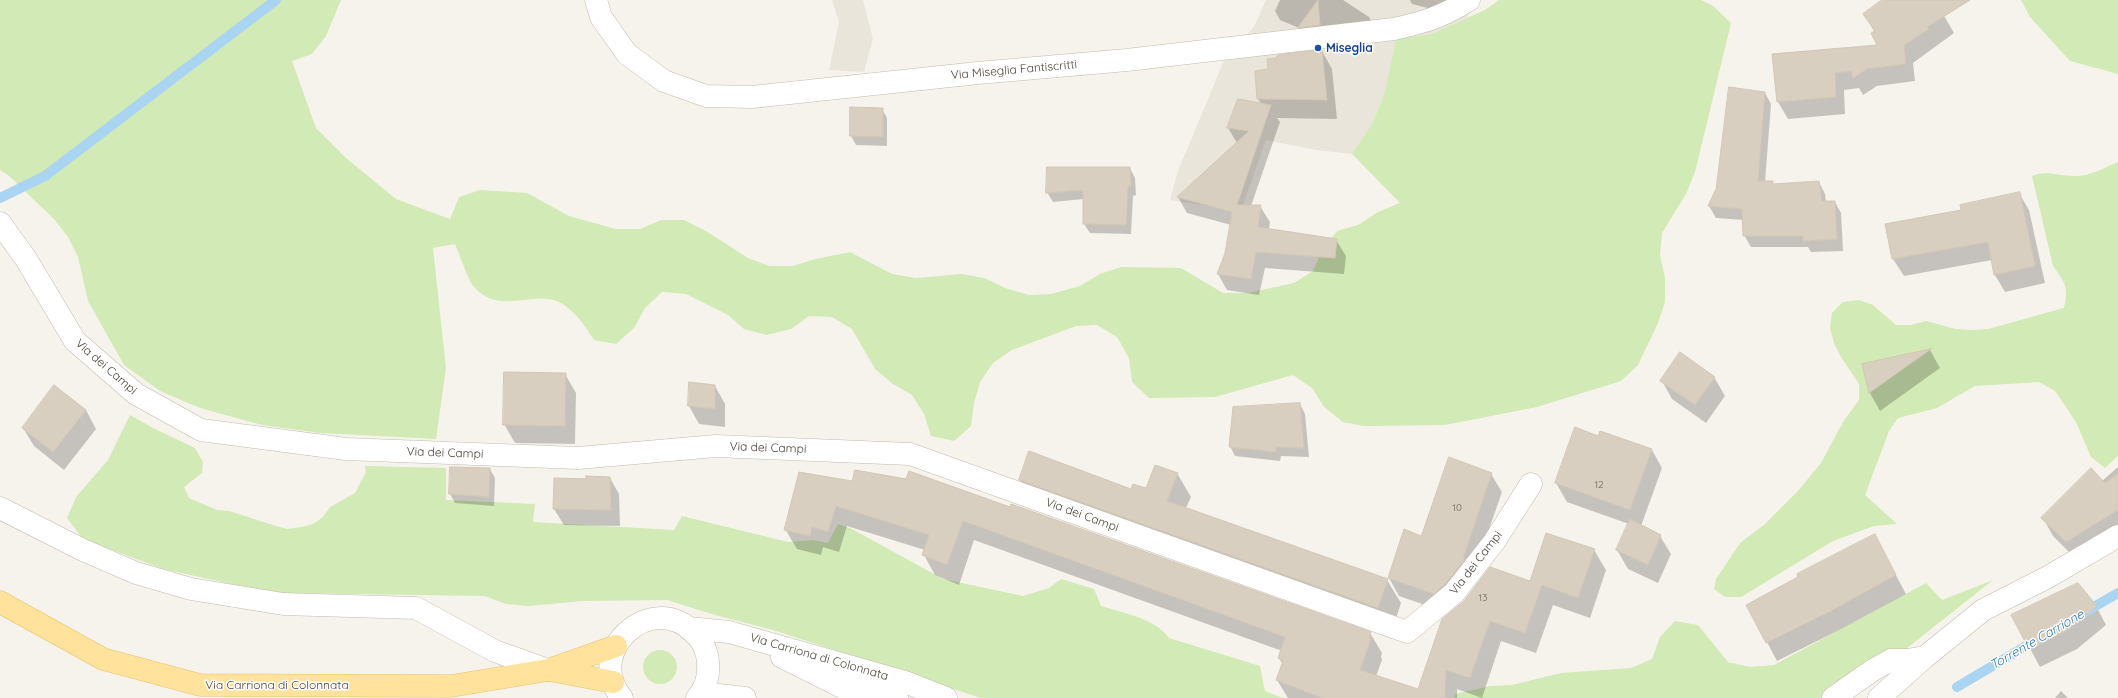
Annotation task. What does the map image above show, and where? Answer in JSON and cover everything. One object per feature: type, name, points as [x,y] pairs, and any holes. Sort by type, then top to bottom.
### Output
[{"type":"main road","name":"Via Carriona di Colonnata","points":[[0,602],[103,660],[200,685],[451,686],[548,670],[616,646]]},
{"type":"main road","name":"Via Carriona di Colonnata","points":[[548,670],[617,690]]},
{"type":"street","name":"Via Miseglia Fantiscritti","points":[[596,0],[601,18],[627,54],[664,81],[706,96],[752,97],[978,73],[1127,60],[1394,29],[1424,22],[1447,14],[1469,0]]},
{"type":"street","name":"Via dei Campi","points":[[0,223],[26,259],[75,341],[136,394],[201,430],[346,449],[578,458],[716,446],[910,454],[1407,632],[1454,594],[1494,542],[1531,484]]},
{"type":"street","points":[[0,508],[83,550],[136,573],[191,589],[283,604],[416,608],[495,651],[548,670]]},
{"type":"street","points":[[1879,698],[1925,657],[1983,610],[2048,578],[2118,536]]},
{"type":"street","name":"Via Carriona di Colonnata","points":[[617,690],[610,670],[616,646],[629,630],[648,620],[662,618],[676,621],[689,628],[700,638],[706,651],[709,665],[707,680],[699,696],[745,698]]},
{"type":"street","name":"Via Carriona di Colonnata","points":[[689,628],[729,632],[905,682],[946,698]]},
{"type":"street","points":[[729,632],[865,698]]},
{"type":"street","points":[[729,632],[897,698]]},
{"type":"street","points":[[1833,698],[1873,670],[1891,660],[1908,660],[1925,657]]},
{"type":"shaded area","points":[[832,0],[863,0],[873,39],[864,72],[829,70],[839,22]]},
{"type":"shaded area","points":[[1266,0],[1465,0],[1468,17],[1431,34],[1396,39],[1384,95],[1372,124],[1352,154],[1316,150],[1266,140],[1241,211],[1170,200],[1178,171],[1223,63],[1254,27]]},
{"type":"green space","points":[[0,0],[341,0],[326,36],[312,54],[292,61],[316,128],[346,158],[396,199],[450,219],[459,197],[480,190],[527,193],[569,216],[616,229],[640,229],[661,220],[684,220],[706,231],[748,258],[769,266],[793,266],[815,259],[850,252],[892,274],[916,278],[962,274],[984,278],[1005,288],[1029,295],[1051,294],[1080,286],[1100,274],[1121,267],[1181,268],[1223,293],[1248,293],[1294,283],[1313,271],[1322,250],[1337,231],[1358,225],[1378,212],[1400,203],[1352,154],[1372,124],[1384,95],[1396,39],[1431,34],[1485,10],[1499,0],[1701,0],[1713,6],[1731,23],[1695,172],[1686,194],[1662,233],[1660,255],[1665,278],[1665,302],[1658,323],[1638,365],[1621,381],[1537,407],[1445,425],[1364,426],[1343,422],[1324,407],[1312,388],[1293,375],[1215,397],[1149,398],[1132,382],[1129,358],[1117,337],[1097,325],[1076,326],[1012,350],[993,363],[980,382],[974,403],[971,426],[954,441],[931,436],[924,414],[912,395],[893,384],[875,369],[852,329],[832,317],[809,316],[791,329],[767,335],[744,329],[728,315],[686,294],[662,292],[645,308],[634,328],[616,344],[594,340],[573,312],[564,305],[553,300],[531,299],[507,301],[496,300],[485,296],[471,283],[455,244],[433,248],[446,368],[436,439],[320,433],[262,425],[200,408],[160,391],[124,365],[88,301],[78,257],[68,237],[54,219],[8,175],[0,170]]},
{"type":"green space","points":[[2021,0],[2118,0],[2118,74],[2070,61],[2030,17]]},
{"type":"green space","points":[[2118,162],[2118,456],[2105,468],[2091,457],[2076,422],[2055,391],[2039,382],[1975,386],[1937,408],[1898,418],[1889,431],[1865,495],[1897,524],[1874,526],[1833,541],[1741,597],[1725,597],[1714,589],[1716,579],[1740,543],[1765,524],[1797,492],[1821,463],[1843,422],[1859,400],[1859,384],[1841,357],[1834,343],[1830,328],[1832,313],[1843,302],[1859,300],[1873,305],[1896,325],[1911,325],[1926,321],[1956,329],[1971,330],[1988,329],[2064,308],[2066,290],[2063,281],[2053,266],[2032,176],[2048,173],[2079,176],[2096,172]]},
{"type":"green space","points":[[130,415],[195,448],[203,462],[202,473],[184,487],[189,498],[217,510],[229,511],[287,529],[313,524],[323,517],[330,507],[355,493],[366,472],[365,466],[446,468],[446,500],[535,504],[533,522],[674,530],[682,516],[788,542],[813,540],[828,543],[838,524],[852,529],[943,579],[1023,596],[1049,588],[1061,579],[1094,589],[1101,606],[1147,621],[1163,631],[1169,638],[1260,666],[1265,691],[1283,698],[981,698],[773,630],[715,615],[667,600],[583,601],[528,606],[506,604],[485,596],[284,593],[263,591],[163,569],[83,539],[67,518],[76,497],[108,460]]},
{"type":"green space","points":[[1993,580],[1844,698],[1454,698],[1455,694],[1490,686],[1512,685],[1561,673],[1631,668],[1652,659],[1660,637],[1675,621],[1698,625],[1728,662],[1750,667],[1774,665],[1926,583],[1942,600]]},
{"type":"green space","points":[[657,650],[663,650],[667,651],[674,657],[677,667],[676,674],[670,681],[663,684],[657,684],[653,683],[646,677],[643,670],[643,664],[644,660],[650,653]]},
{"type":"building","points":[[1318,0],[1320,25],[1298,28]]},
{"type":"building","points":[[1882,0],[1970,0],[1927,27],[1929,29],[1904,45],[1906,64],[1867,69],[1853,78],[1851,71],[1835,73],[1836,97],[1777,102],[1772,54],[1877,45],[1871,33],[1875,31],[1863,14]]},
{"type":"building","points":[[1322,50],[1327,100],[1257,99],[1255,71],[1268,69],[1267,59],[1276,58],[1278,55]]},
{"type":"building","points":[[1729,87],[1765,92],[1758,181],[1773,181],[1773,184],[1819,181],[1822,201],[1835,201],[1837,239],[1803,241],[1803,236],[1743,236],[1742,209],[1708,206],[1716,189]]},
{"type":"building","points":[[1238,99],[1271,105],[1237,205],[1261,205],[1258,227],[1337,239],[1335,258],[1256,252],[1251,279],[1217,274],[1225,253],[1232,212],[1177,197],[1249,131],[1227,128]]},
{"type":"building","points":[[850,107],[883,108],[883,137],[850,136]]},
{"type":"building","points":[[1047,167],[1130,167],[1131,186],[1128,187],[1126,225],[1083,224],[1083,190],[1046,193]]},
{"type":"building","points":[[2020,192],[2035,266],[1994,275],[1988,242],[1892,259],[1885,224],[1961,210],[1960,205]]},
{"type":"building","points":[[1931,349],[1869,393],[1862,364]]},
{"type":"building","points":[[1680,352],[1715,377],[1695,405],[1660,381]]},
{"type":"building","points":[[504,372],[566,373],[565,426],[503,425]]},
{"type":"building","points":[[689,382],[715,385],[715,409],[688,406]]},
{"type":"building","points":[[54,385],[86,410],[53,452],[22,428]]},
{"type":"building","points":[[1300,403],[1304,448],[1276,447],[1276,452],[1229,447],[1233,407]]},
{"type":"building","points":[[1575,427],[1598,436],[1600,431],[1652,449],[1630,510],[1555,483]]},
{"type":"building","points":[[1029,451],[1131,489],[1133,484],[1146,488],[1155,465],[1178,473],[1167,501],[1388,579],[1378,608],[1019,480]]},
{"type":"building","points":[[1449,457],[1492,473],[1463,558],[1465,559],[1445,584],[1434,594],[1388,578],[1404,529],[1421,536]]},
{"type":"building","points":[[450,467],[490,468],[489,497],[449,494]]},
{"type":"building","points":[[2091,468],[2105,483],[2118,474],[2118,510],[2066,542],[2041,518]]},
{"type":"building","points":[[855,470],[906,479],[909,471],[1010,507],[1011,504],[1371,632],[1369,638],[1371,639],[1360,670],[1418,689],[1442,619],[1464,601],[1490,567],[1530,581],[1546,533],[1595,549],[1578,598],[1542,585],[1525,633],[1490,621],[1470,678],[1446,670],[1445,698],[1322,698],[1276,680],[1283,661],[1278,658],[1285,637],[963,521],[947,565],[922,555],[929,535],[836,506],[828,532],[812,527],[810,536],[784,530],[799,472],[852,481]]},
{"type":"building","points":[[586,476],[610,477],[611,510],[553,509],[554,478],[586,479]]},
{"type":"building","points":[[1630,519],[1661,535],[1648,565],[1616,550]]},
{"type":"building","points":[[1875,534],[1896,575],[1829,612],[1766,643],[1746,605],[1798,577],[1797,574]]},
{"type":"building","points":[[2078,583],[2097,606],[2066,631],[2029,649],[2011,615]]},
{"type":"waterway","points":[[0,198],[45,176],[276,0]]},
{"type":"waterway","name":"Torrente Carrione","points":[[2085,612],[2118,593]]},
{"type":"waterway","name":"Torrente Carrione","points":[[1957,687],[2038,639]]},
{"type":"place","name":"Miseglia","points":[[1318,48]]}]
